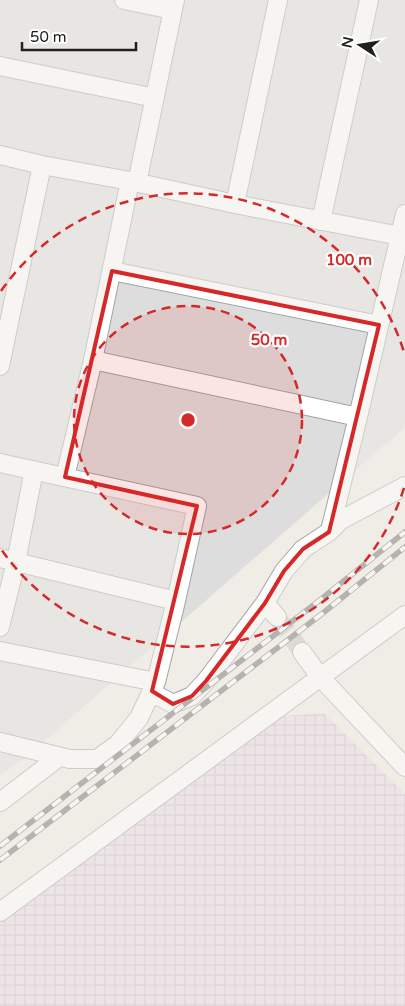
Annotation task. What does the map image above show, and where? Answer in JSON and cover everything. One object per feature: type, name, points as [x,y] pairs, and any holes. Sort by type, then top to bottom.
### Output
[{"type":"street","points":[[65,477],[112,272],[155,98],[174,5],[124,0]]},
{"type":"street","points":[[234,204],[278,0]]},
{"type":"street","points":[[321,221],[369,0]]},
{"type":"street","points":[[0,66],[155,98]]},
{"type":"street","points":[[0,155],[234,204],[403,236]]},
{"type":"street","points":[[0,366],[42,165]]},
{"type":"street","points":[[330,532],[379,325],[403,236],[405,214]]},
{"type":"street","points":[[112,272],[379,325]]},
{"type":"street","points":[[93,360],[358,417]]},
{"type":"street","points":[[0,463],[197,506],[176,601],[154,687],[139,718],[118,744],[97,759],[70,760],[0,742]]},
{"type":"street","points":[[0,627],[8,560],[34,470]]},
{"type":"street","points":[[0,650],[154,687],[160,697],[173,704],[192,696],[206,681],[265,603],[284,571],[303,549],[330,532],[341,520],[405,486]]},
{"type":"street","points":[[8,560],[176,601]]},
{"type":"street","points":[[265,603],[277,617]]},
{"type":"street","points":[[0,912],[405,615]]},
{"type":"street","points":[[302,652],[320,677],[405,767]]},
{"type":"street","points":[[0,802],[59,757]]},
{"type":"highlighted area","points":[[112,271],[379,325],[329,532],[303,549],[284,571],[265,603],[206,681],[192,696],[173,704],[152,691],[197,506],[65,477]]},
{"type":"shaded area","points":[[0,0],[405,0],[405,427],[26,757],[0,776]]},
{"type":"shaded area","points":[[324,713],[405,794],[405,1006],[0,1006],[0,918],[229,743],[284,716]]},
{"type":"tunnel","points":[[277,617],[302,652]]},
{"type":"railway","points":[[0,846],[320,600],[405,532]]},
{"type":"railway","points":[[0,860],[323,613],[405,547]]}]
